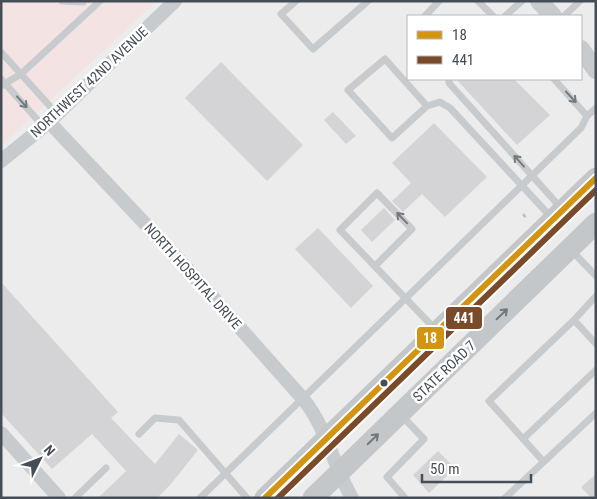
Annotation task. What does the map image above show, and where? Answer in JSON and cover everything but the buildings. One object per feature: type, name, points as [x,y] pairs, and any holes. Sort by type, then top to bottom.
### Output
[{"type":"main road","points":[[265,498],[596,178]]},
{"type":"main road","name":"STATE ROAD 7","points":[[313,498],[596,223]]},
{"type":"street","name":"NORTHWEST 42ND AVENUE","points":[[1,160],[50,121],[174,1]]},
{"type":"street","points":[[540,1],[552,15]]},
{"type":"street","points":[[586,53],[596,70]]},
{"type":"street","name":"NORTH HOSPITAL DRIVE","points":[[50,121],[184,265],[318,417],[338,474],[352,498]]},
{"type":"street","points":[[1,433],[59,498]]},
{"type":"lane","points":[[62,1],[83,2],[84,15]]},
{"type":"lane","points":[[50,121],[3,83],[21,74],[100,1]]},
{"type":"lane","points":[[296,1],[281,14],[314,49],[368,1]]},
{"type":"lane","points":[[425,15],[439,1]]},
{"type":"lane","points":[[478,1],[492,15]]},
{"type":"lane","points":[[506,15],[522,1]]},
{"type":"lane","points":[[565,15],[580,1]]},
{"type":"lane","points":[[1,52],[21,74],[50,121]]},
{"type":"lane","points":[[427,106],[384,59],[348,90],[392,138],[427,106],[440,102],[450,108],[522,186],[558,215]]},
{"type":"lane","points":[[449,80],[449,83],[532,176],[558,215]]},
{"type":"lane","points":[[555,80],[587,116]]},
{"type":"lane","points":[[200,498],[304,400],[581,128],[587,116],[596,108]]},
{"type":"lane","points":[[375,266],[412,228],[378,193],[340,230],[437,331]]},
{"type":"lane","points":[[569,248],[596,276]]},
{"type":"lane","points":[[544,461],[488,401],[574,320],[596,296]]},
{"type":"lane","points":[[574,320],[596,344]]},
{"type":"lane","points":[[523,439],[596,370]]},
{"type":"lane","points":[[505,498],[596,413]]},
{"type":"lane","points":[[400,414],[424,439],[387,477],[405,498]]},
{"type":"lane","points":[[139,434],[155,418],[179,420],[247,498]]},
{"type":"lane","points":[[74,498],[106,468]]},
{"type":"path","points":[[523,214],[530,222]]},
{"type":"shaded area","points":[[1,1],[157,1],[1,146]]},
{"type":"transit line","name":"18","points":[[265,498],[596,178]]},
{"type":"transit line","name":"441","points":[[278,498],[596,190]]}]
